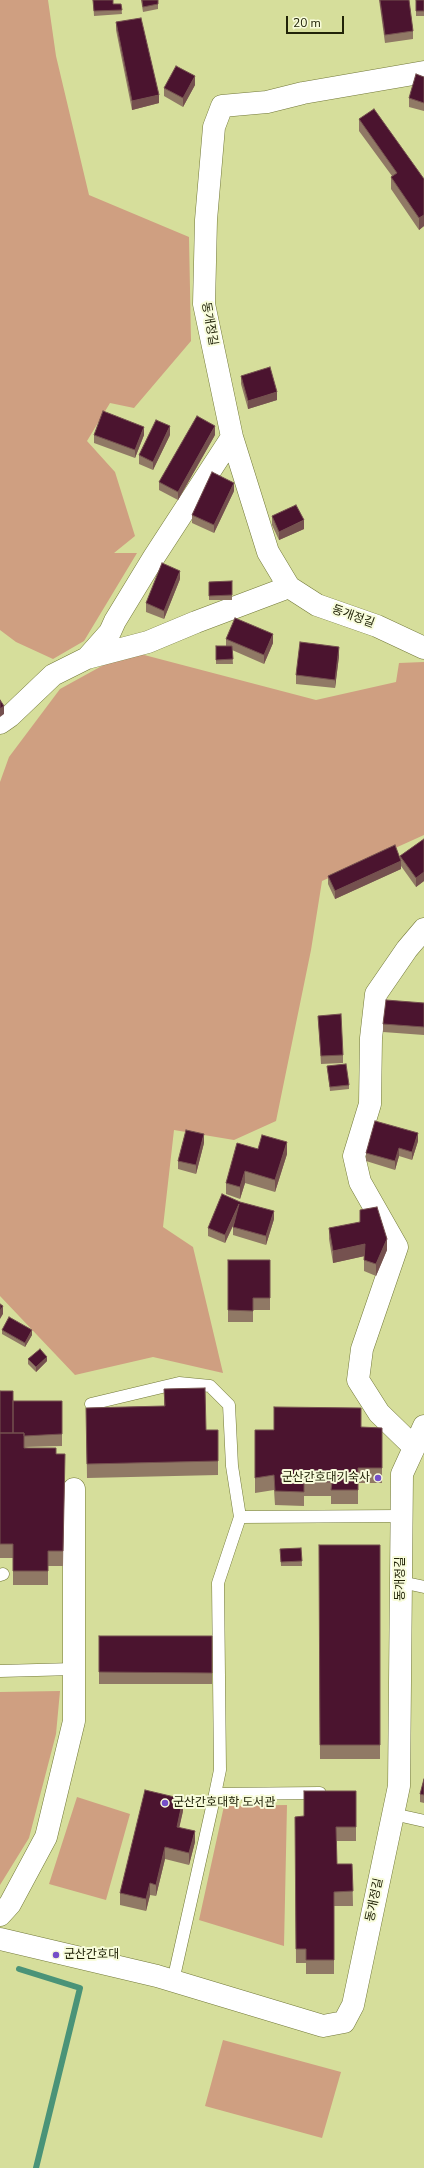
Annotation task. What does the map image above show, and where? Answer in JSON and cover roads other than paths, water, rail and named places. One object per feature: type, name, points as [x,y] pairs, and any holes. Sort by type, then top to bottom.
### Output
[{"type":"street","name":"동개정길","points":[[424,72],[303,92],[266,102],[222,106],[214,127],[206,220],[204,304],[232,437],[268,552],[289,588],[317,604],[377,626],[424,648]]},
{"type":"street","points":[[87,658],[110,632],[115,621],[154,557],[232,437]]},
{"type":"street","points":[[0,723],[10,716],[53,674],[87,658],[148,642],[196,622],[289,588]]},
{"type":"street","points":[[414,1447],[378,1413],[358,1380],[362,1349],[397,1247],[360,1182],[354,1156],[370,1104],[372,1038],[376,994],[407,949],[424,930]]},
{"type":"street","name":"동개정길","points":[[0,1939],[173,1981],[323,2026],[344,2022],[353,2005],[399,1786],[402,1474],[424,1426]]},
{"type":"street","points":[[0,1915],[10,1904],[46,1837],[74,1721],[74,1489]]},
{"type":"lane","points":[[91,1404],[179,1383],[210,1386],[229,1405],[232,1466],[240,1517],[218,1583],[220,1770],[173,1981]]},
{"type":"lane","points":[[240,1517],[402,1516]]},
{"type":"lane","points":[[402,1582],[424,1587]]},
{"type":"lane","points":[[0,1671],[74,1669]]},
{"type":"lane","points":[[215,1794],[330,1793]]},
{"type":"lane","points":[[393,1814],[424,1821]]},
{"type":"waterway","points":[[19,1969],[80,1988],[36,2168]]},
{"type":"place","name":"군산간호대기숙사","points":[[378,1478]]},
{"type":"place","name":"군산간호대학 도서관","points":[[165,1803]]},
{"type":"place","name":"군산간호대","points":[[56,1955]]}]
